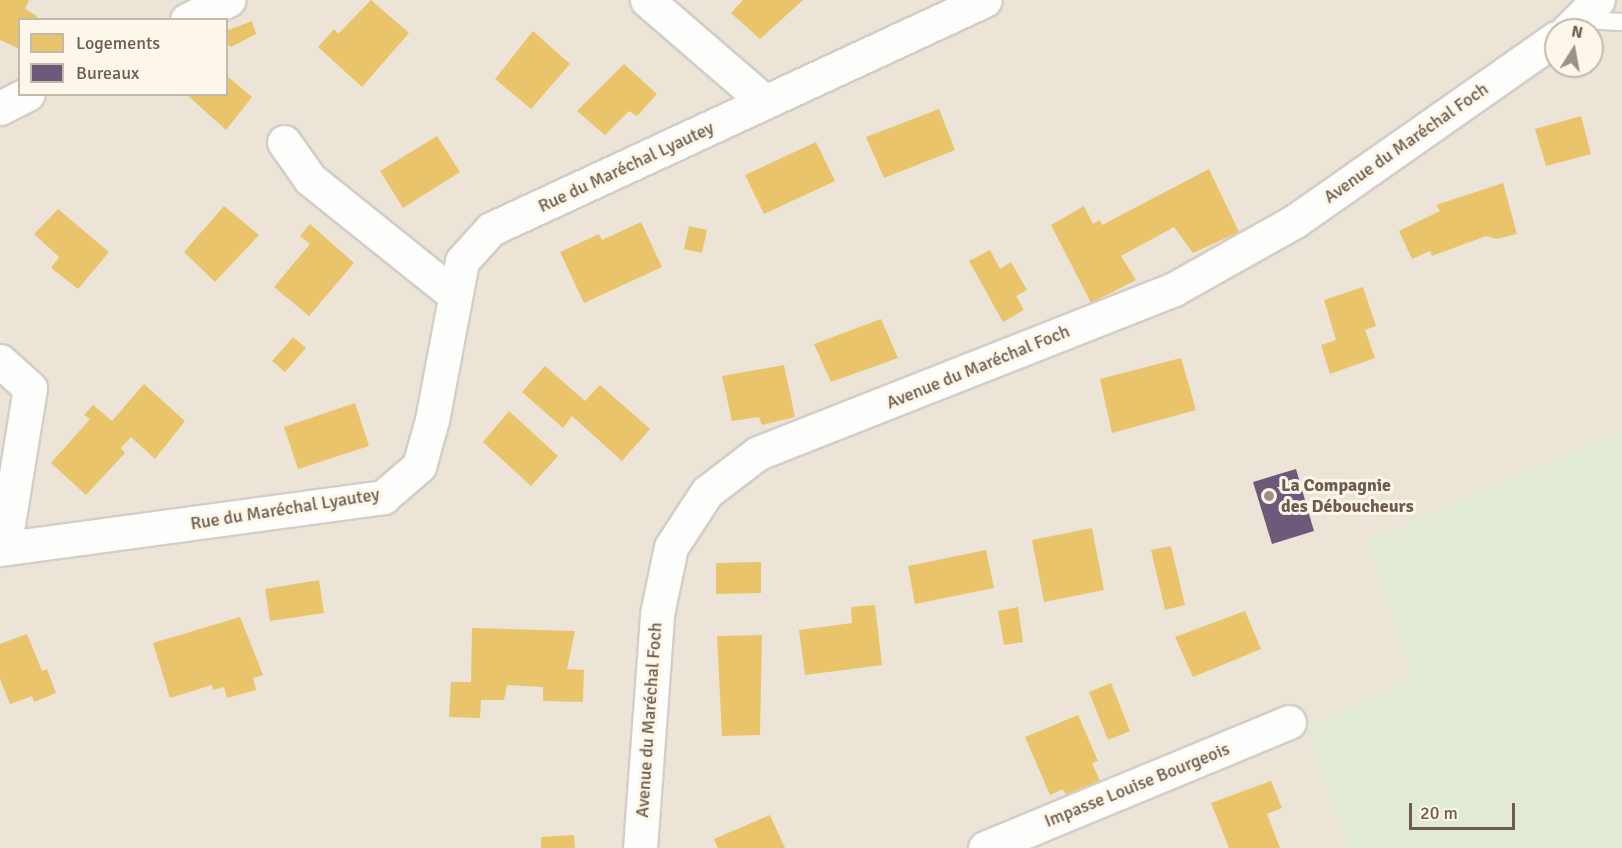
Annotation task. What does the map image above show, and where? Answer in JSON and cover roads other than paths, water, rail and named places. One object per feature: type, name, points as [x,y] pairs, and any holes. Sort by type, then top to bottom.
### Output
[{"type":"street","points":[[191,18],[228,0]]},
{"type":"street","name":"Rue du Maréchal Lyautey","points":[[0,361],[30,388],[2,548],[383,497],[419,465],[432,420],[462,261],[491,229],[985,0]]},
{"type":"street","points":[[638,6],[765,102]]},
{"type":"street","name":"Avenue du Maréchal Foch","points":[[640,848],[657,614],[671,547],[707,492],[758,453],[1174,289],[1295,221],[1544,45]]},
{"type":"street","points":[[0,108],[24,96]]},
{"type":"street","points":[[284,142],[310,179],[455,295]]},
{"type":"street","name":"Impasse Louise Bourgeois","points":[[985,848],[1289,722]]},
{"type":"lane","points":[[1604,22],[1622,22]]},
{"type":"place","name":"La Compagnie des Déboucheurs","points":[[1269,496]]}]
